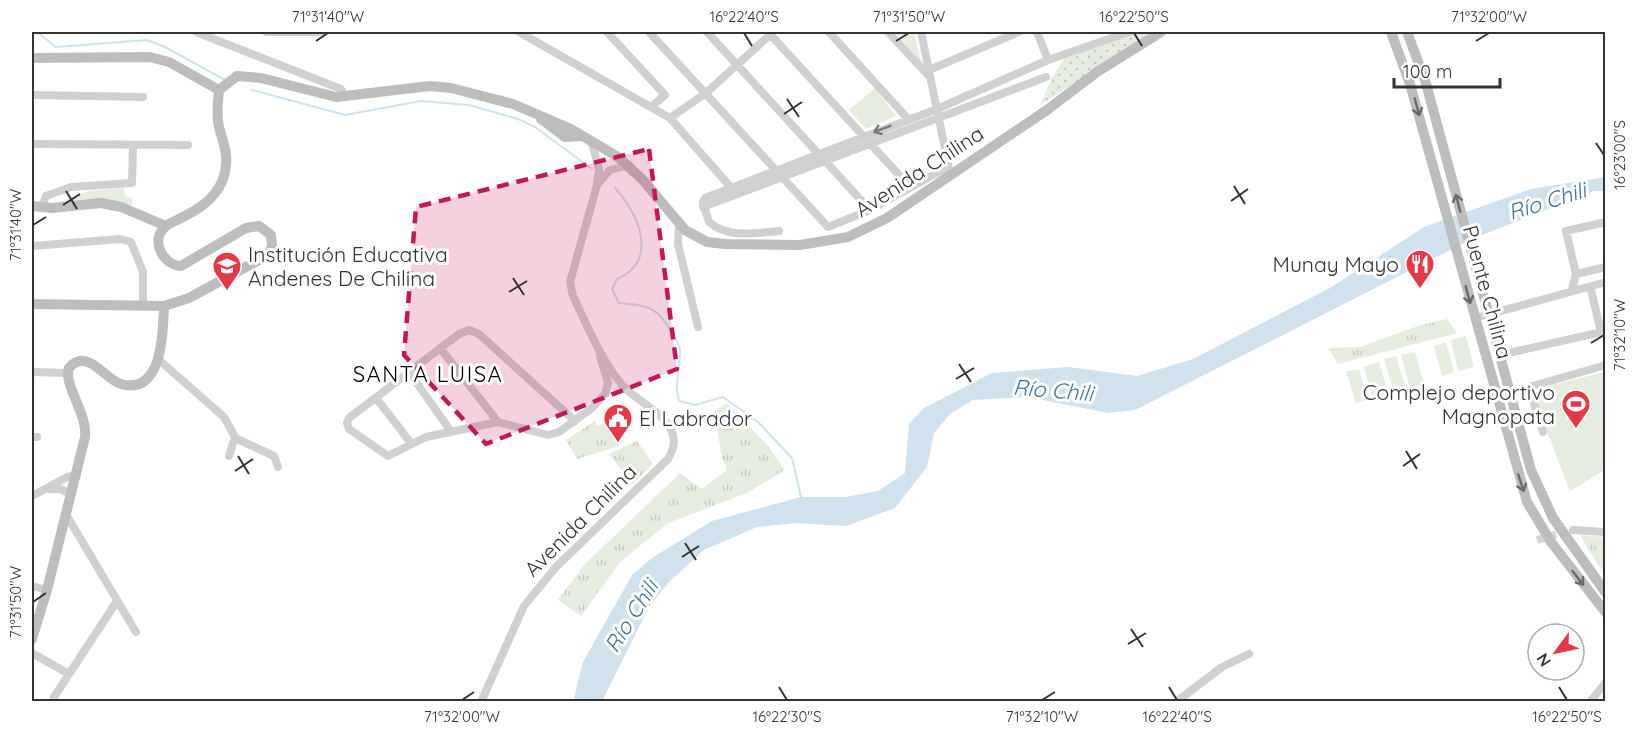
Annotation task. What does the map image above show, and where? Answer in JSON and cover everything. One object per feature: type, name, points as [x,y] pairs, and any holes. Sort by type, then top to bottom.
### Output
[{"type":"street","points":[[196,32],[341,89],[345,97]]},
{"type":"street","points":[[269,32],[321,32]]},
{"type":"street","points":[[519,32],[670,118],[734,191]]},
{"type":"street","points":[[607,32],[665,95],[651,107]]},
{"type":"street","points":[[650,32],[828,227],[870,210],[940,171],[950,172],[922,32]]},
{"type":"street","points":[[707,32],[870,210]]},
{"type":"street","points":[[670,118],[706,93],[770,32],[910,187]]},
{"type":"street","points":[[888,32],[930,74]]},
{"type":"street","points":[[930,74],[1019,32]]},
{"type":"street","points":[[1037,32],[1048,60]]},
{"type":"street","points":[[780,174],[819,154],[937,109],[1048,60],[1125,32]]},
{"type":"street","name":"Avenida Chilina","points":[[223,86],[237,76],[261,78],[322,95],[345,97],[379,94],[414,86],[451,88],[534,112],[587,138],[628,165],[686,230],[707,242],[800,245],[829,242],[863,231],[1047,110],[1097,72],[1161,32]]},
{"type":"street","name":"Puente Chilina","points":[[1391,32],[1410,84],[1527,502],[1551,542],[1605,613]]},
{"type":"street","name":"Puente Chilina","points":[[1407,32],[1425,80],[1531,470],[1540,495],[1569,534],[1605,593]]},
{"type":"street","points":[[834,33],[908,119]]},
{"type":"street","points":[[32,58],[150,57],[170,62],[223,86],[217,108],[218,126],[227,151],[221,185],[201,208],[166,226],[160,234],[159,247],[167,260],[176,266],[194,261],[253,226],[268,231],[272,246],[268,255],[189,298],[164,306],[32,304]]},
{"type":"street","points":[[779,231],[740,234],[725,232],[709,222],[703,207],[705,198],[734,191],[825,161],[1046,77]]},
{"type":"street","points":[[32,95],[143,97]]},
{"type":"street","name":"Avenida Chilina","points":[[481,702],[524,606],[556,567],[668,459],[674,448],[672,431],[621,383],[596,342],[573,296],[570,282],[597,184],[598,162],[587,138]]},
{"type":"street","points":[[32,144],[133,147],[188,145]]},
{"type":"street","points":[[37,206],[46,196],[71,187],[132,183],[133,147]]},
{"type":"street","points":[[597,184],[610,170],[628,165]]},
{"type":"street","points":[[37,206],[52,208],[101,203],[121,207],[166,226]]},
{"type":"street","points":[[679,222],[678,244],[698,327]]},
{"type":"street","points":[[1572,289],[1576,274],[1566,231],[1605,222]]},
{"type":"street","points":[[32,246],[120,239],[131,242],[143,272],[143,305]]},
{"type":"street","points":[[1576,274],[1605,267]]},
{"type":"street","points":[[1483,316],[1572,289],[1605,282]]},
{"type":"street","points":[[1514,352],[1603,332],[1591,290]]},
{"type":"street","points":[[67,373],[74,362],[90,363],[118,383],[130,386],[144,380],[153,372],[159,360],[164,306]]},
{"type":"street","points":[[575,421],[474,331],[464,331],[349,418],[348,427],[388,456],[411,443],[450,430],[498,422],[548,435],[559,432],[575,421],[605,394],[608,383],[596,342]]},
{"type":"street","points":[[440,348],[498,422]]},
{"type":"street","points":[[159,360],[224,417],[235,438],[274,456],[278,467]]},
{"type":"street","points":[[1542,432],[1529,387],[1605,365]]},
{"type":"street","points":[[32,372],[67,373]]},
{"type":"street","points":[[409,372],[450,430]]},
{"type":"street","points":[[32,639],[77,475],[87,427],[67,373]]},
{"type":"street","points":[[376,398],[411,443]]},
{"type":"street","points":[[229,456],[235,438]]},
{"type":"street","points":[[32,496],[67,477],[77,475]]},
{"type":"street","points":[[48,489],[60,489],[71,494]]},
{"type":"street","points":[[66,516],[136,632]]},
{"type":"street","points":[[1569,534],[1605,532]]},
{"type":"street","points":[[60,538],[70,533],[79,535]]},
{"type":"street","points":[[32,586],[47,590]]},
{"type":"street","points":[[54,697],[117,601]]},
{"type":"street","points":[[32,653],[69,674]]},
{"type":"street","points":[[1176,702],[1222,667],[1249,654]]},
{"type":"street","points":[[1590,702],[1605,682]]},
{"type":"highlighted area","points":[[649,149],[677,369],[486,444],[404,355],[416,207]]},
{"type":"green space","points":[[895,32],[914,32],[921,62]]},
{"type":"green space","points":[[1137,32],[1155,32],[1040,105],[1052,78],[1064,59]]},
{"type":"green space","points":[[875,88],[896,116],[866,129],[849,110]]},
{"type":"green space","points":[[124,188],[125,196],[132,199],[132,205],[56,204],[89,191]]},
{"type":"green space","points":[[1447,319],[1457,333],[1338,364],[1328,348],[1360,347],[1418,326]]},
{"type":"green space","points":[[1466,336],[1474,367],[1458,371],[1451,340]]},
{"type":"green space","points":[[1446,342],[1454,372],[1442,376],[1434,346]]},
{"type":"green space","points":[[1415,352],[1424,384],[1410,388],[1401,355]]},
{"type":"green space","points":[[1396,356],[1405,386],[1393,389],[1384,359]]},
{"type":"green space","points":[[1379,362],[1389,395],[1373,399],[1364,367]]},
{"type":"green space","points":[[1359,370],[1368,399],[1356,403],[1346,371]]},
{"type":"green space","name":"Complejo deportivo Magnopata","points":[[1605,372],[1605,470],[1570,491],[1531,390]]},
{"type":"green space","points":[[727,403],[769,447],[785,470],[747,493],[668,523],[620,562],[581,616],[558,600],[584,565],[680,473],[702,489],[727,470],[722,457],[714,412]]},
{"type":"green space","points":[[595,421],[597,426],[607,422],[619,446],[577,459],[566,440]]},
{"type":"green space","points":[[637,441],[653,464],[633,484],[609,454]]},
{"type":"green space","points":[[1580,535],[1605,537],[1605,576],[1603,573]]},
{"type":"water","name":"Río Chili","points":[[1605,177],[1605,191],[1594,191],[1474,238],[1135,410],[1108,413],[1028,397],[973,400],[950,414],[934,433],[927,467],[895,508],[846,526],[796,523],[757,527],[704,550],[669,582],[649,607],[602,701],[573,702],[583,662],[632,575],[652,558],[712,521],[801,497],[846,497],[878,491],[905,473],[909,424],[924,408],[992,373],[1068,367],[1137,376],[1193,359],[1330,288],[1424,227],[1531,189]]},
{"type":"waterway","points":[[37,32],[56,47],[147,40],[165,47],[225,80]]},
{"type":"waterway","points":[[252,90],[345,115],[421,101],[469,105],[518,119],[535,127],[592,169]]},
{"type":"waterway","points":[[615,188],[631,211],[641,236],[638,260],[630,271],[617,279],[612,289],[619,303],[644,306],[656,312],[672,333],[680,350],[677,382],[679,401],[695,405],[723,397],[759,423],[792,458],[801,497]]},
{"type":"tunnel","points":[[1537,540],[1566,532]]},
{"type":"place","name":"Munay Mayo","points":[[1420,290]]},
{"type":"place","name":"Institución Educativa Andenes De Chilina","points":[[227,292]]},
{"type":"place","name":"Complejo deportivo Magnopata","points":[[1576,430]]},
{"type":"place","name":"El Labrador","points":[[618,444]]},
{"type":"district","name":"SANTA LUISA","points":[[428,374]]}]
